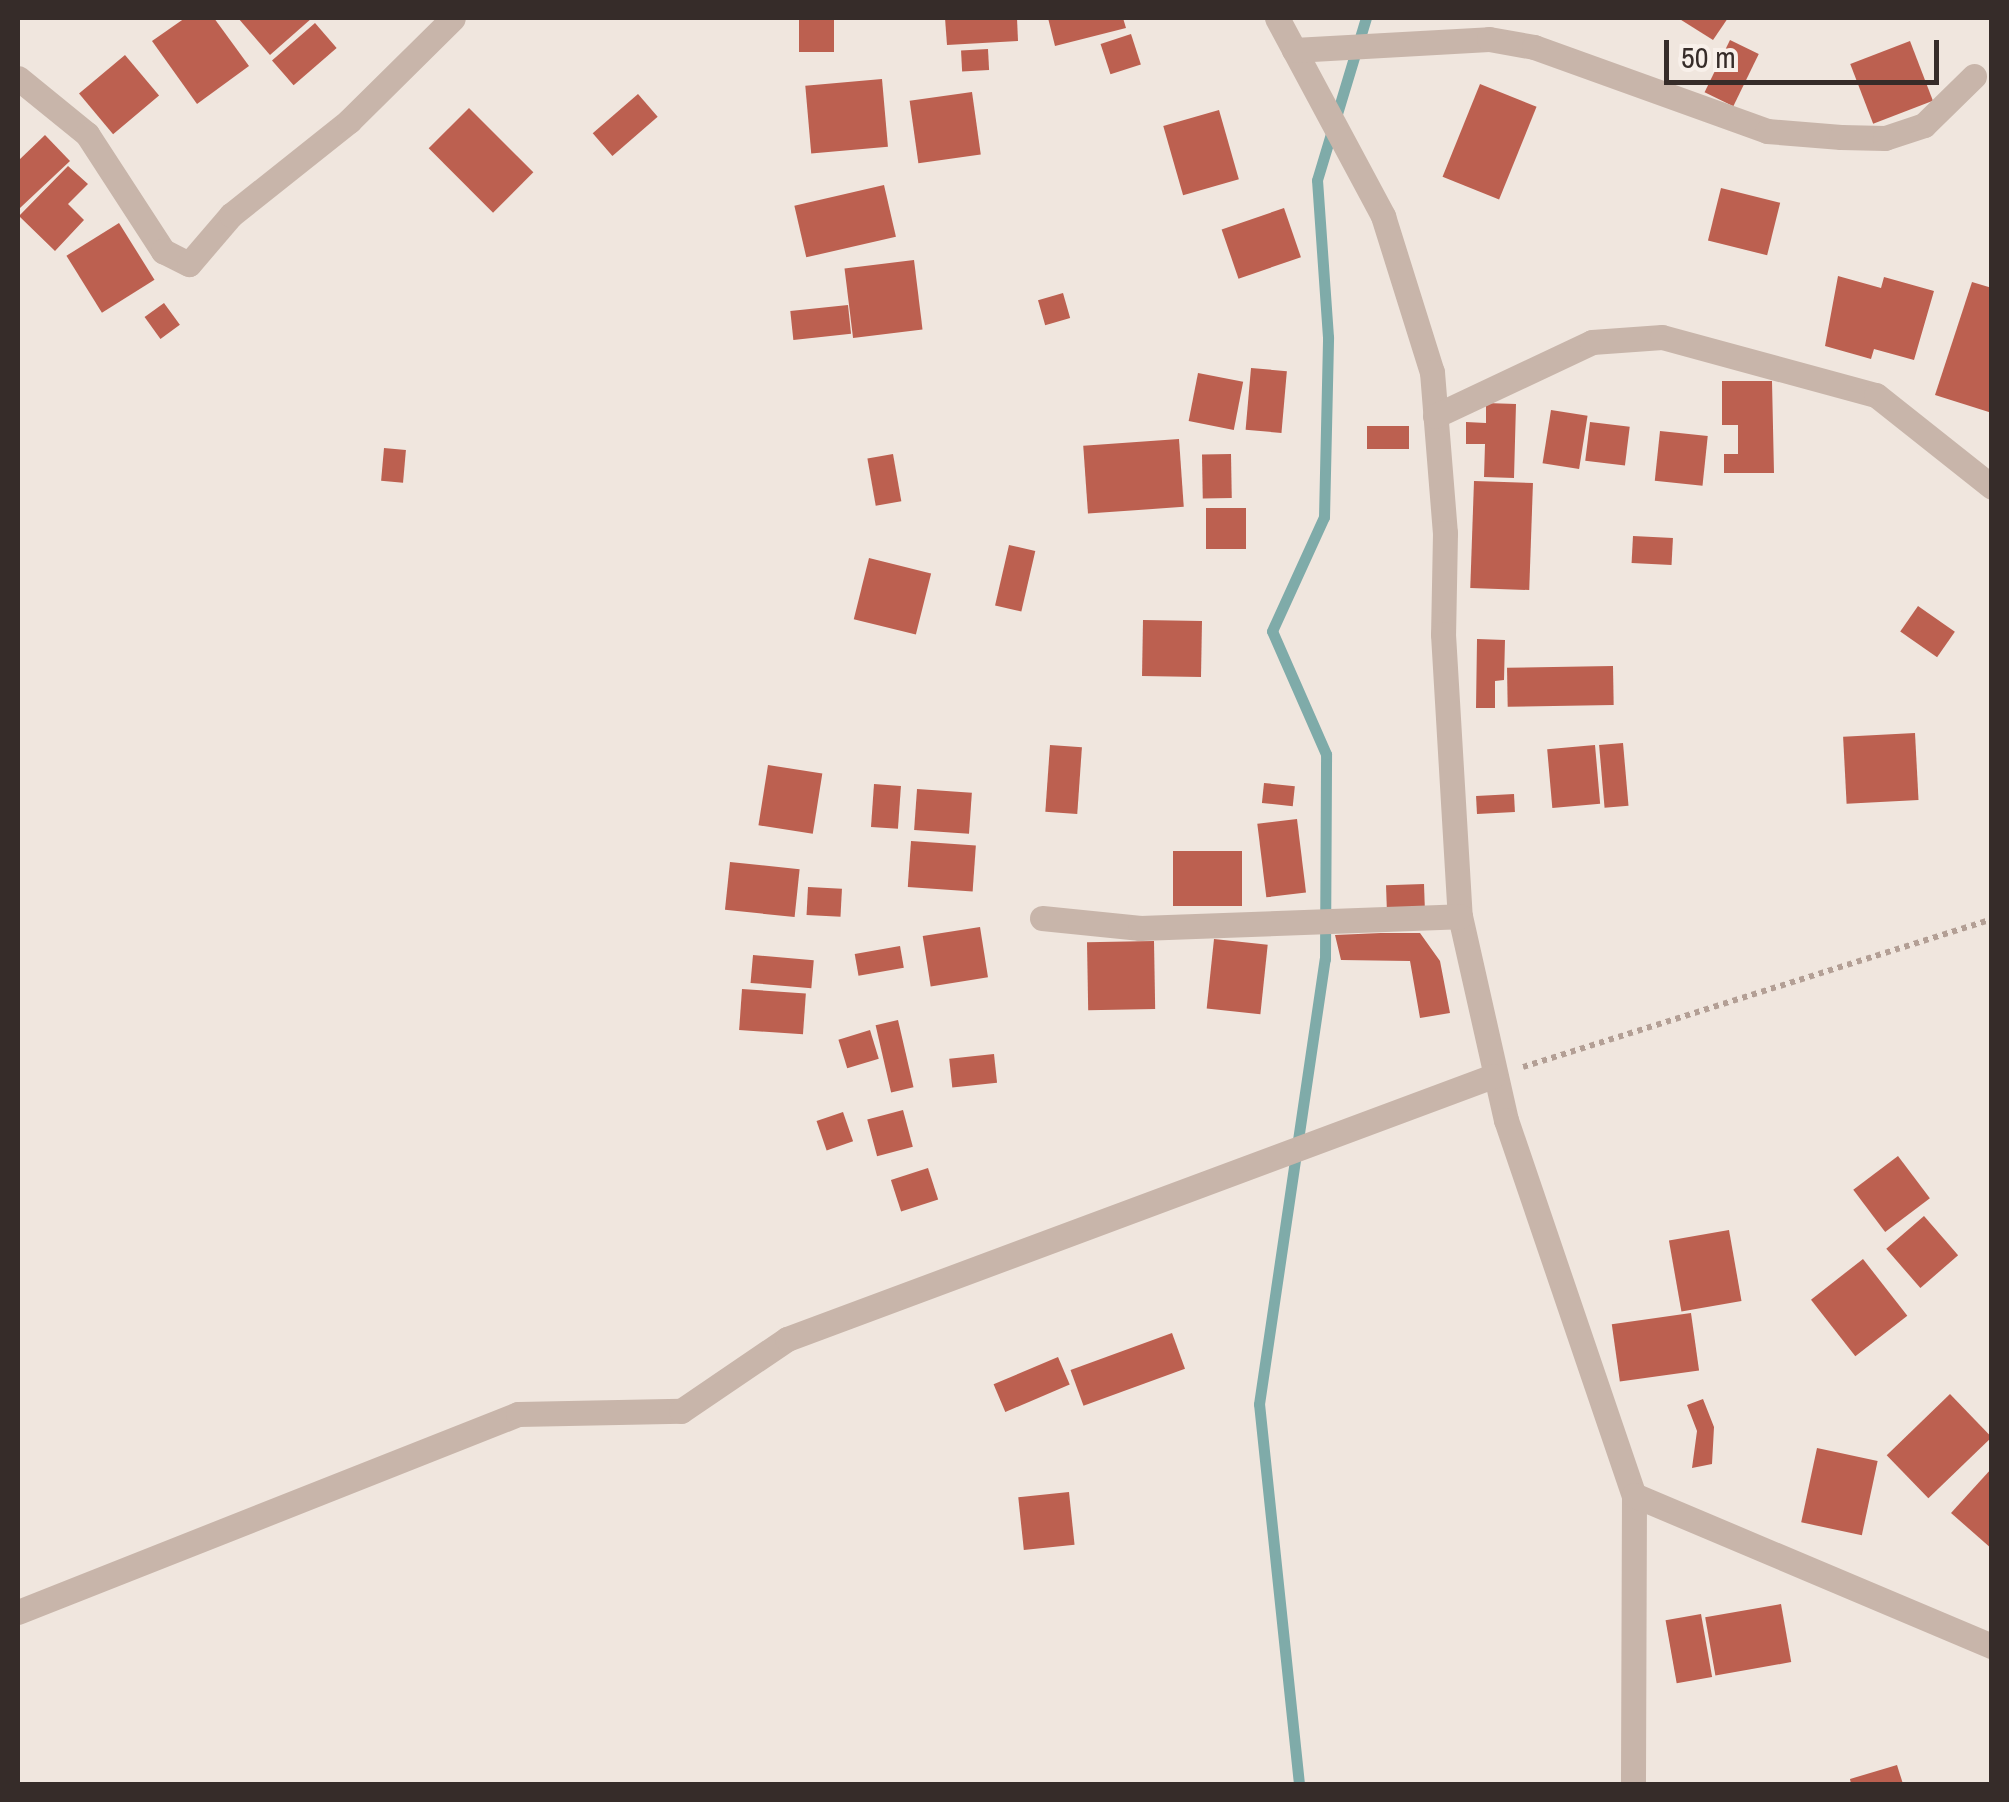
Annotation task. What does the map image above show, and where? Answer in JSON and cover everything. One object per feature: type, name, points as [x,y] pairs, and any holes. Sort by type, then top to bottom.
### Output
[{"type":"street","points":[[18,78],[87,134],[162,251],[189,264],[231,215],[349,121],[452,18]]},
{"type":"street","points":[[1278,18],[1388,231],[1420,324],[1435,416],[1460,916],[1493,1076],[1634,1495],[1633,1784]]},
{"type":"street","points":[[1294,50],[1489,39],[1534,46],[1767,131],[1840,137],[1885,138],[1924,126],[1974,76]]},
{"type":"street","points":[[1435,416],[1592,342],[1662,337],[1876,394],[1992,487]]},
{"type":"street","points":[[1042,918],[1140,928],[1460,916]]},
{"type":"street","points":[[18,1612],[518,1414],[681,1412],[787,1339],[1493,1076]]},
{"type":"street","points":[[1634,1495],[1992,1646]]},
{"type":"path","points":[[1493,1076],[1992,919]]},
{"type":"building","points":[[185,18],[214,18],[249,66],[197,104],[152,41]]},
{"type":"building","points":[[238,18],[312,18],[270,55]]},
{"type":"building","points":[[799,18],[834,18],[834,52],[799,52]]},
{"type":"building","points":[[945,18],[1017,18],[1018,41],[947,45]]},
{"type":"building","points":[[1048,18],[1123,18],[1126,28],[1055,46]]},
{"type":"building","points":[[1678,18],[1728,18],[1713,40]]},
{"type":"building","points":[[315,23],[337,48],[294,85],[272,60]]},
{"type":"building","points":[[1131,34],[1141,64],[1110,74],[1101,44]]},
{"type":"building","points":[[1730,40],[1759,54],[1733,106],[1705,92]]},
{"type":"building","points":[[1910,41],[1933,101],[1873,124],[1850,64]]},
{"type":"building","points":[[988,49],[989,70],[962,71],[961,50]]},
{"type":"building","points":[[125,55],[159,96],[113,134],[79,94]]},
{"type":"building","points":[[882,79],[888,147],[811,153],[805,86]]},
{"type":"building","points":[[1480,84],[1537,107],[1499,200],[1443,177]]},
{"type":"building","points":[[972,92],[981,154],[918,163],[910,101]]},
{"type":"building","points":[[638,94],[658,117],[612,156],[593,133]]},
{"type":"building","points":[[469,108],[533,172],[493,213],[429,148]]},
{"type":"building","points":[[1219,110],[1239,179],[1183,195],[1163,126]]},
{"type":"building","points":[[45,135],[70,161],[20,208],[18,161]]},
{"type":"building","points":[[68,166],[88,184],[68,204],[84,220],[55,251],[19,216]]},
{"type":"building","points":[[884,185],[896,237],[806,257],[794,206]]},
{"type":"building","points":[[1721,188],[1780,203],[1767,255],[1708,240]]},
{"type":"building","points":[[1284,208],[1301,257],[1239,279],[1222,229]]},
{"type":"building","points":[[119,223],[155,280],[102,313],[66,256]]},
{"type":"building","points":[[914,260],[923,329],[853,338],[845,269]]},
{"type":"building","points":[[1838,276],[1881,288],[1884,277],[1934,291],[1914,360],[1874,349],[1871,359],[1825,346]]},
{"type":"building","points":[[1972,282],[1992,288],[1992,413],[1935,395]]},
{"type":"building","points":[[1063,293],[1070,318],[1045,325],[1038,300]]},
{"type":"building","points":[[164,303],[180,325],[160,339],[145,317]]},
{"type":"building","points":[[848,305],[851,334],[793,340],[790,311]]},
{"type":"building","points":[[1251,368],[1287,371],[1281,433],[1246,430]]},
{"type":"building","points":[[1198,373],[1243,382],[1234,430],[1189,421]]},
{"type":"building","points":[[1722,381],[1772,381],[1774,473],[1724,473],[1724,454],[1738,454],[1738,425],[1722,425]]},
{"type":"building","points":[[1486,403],[1516,404],[1514,478],[1484,477],[1485,444],[1466,444],[1466,422],[1486,423]]},
{"type":"building","points":[[1551,410],[1588,416],[1579,469],[1543,463]]},
{"type":"building","points":[[1590,422],[1630,427],[1625,466],[1585,461]]},
{"type":"building","points":[[1367,426],[1409,426],[1409,449],[1367,449]]},
{"type":"building","points":[[1660,431],[1708,436],[1703,486],[1655,481]]},
{"type":"building","points":[[1179,439],[1184,507],[1088,514],[1083,446]]},
{"type":"building","points":[[384,448],[406,450],[403,483],[381,481]]},
{"type":"building","points":[[893,454],[901,501],[876,506],[867,459]]},
{"type":"building","points":[[1231,454],[1232,498],[1203,498],[1202,455]]},
{"type":"building","points":[[1474,481],[1533,483],[1529,590],[1470,588]]},
{"type":"building","points":[[1206,508],[1246,508],[1246,549],[1206,549]]},
{"type":"building","points":[[1633,536],[1673,538],[1672,565],[1632,563]]},
{"type":"building","points":[[1009,545],[1035,551],[1021,611],[995,605]]},
{"type":"building","points":[[869,558],[931,573],[916,635],[854,619]]},
{"type":"building","points":[[1918,606],[1955,632],[1937,657],[1900,631]]},
{"type":"building","points":[[1143,620],[1202,621],[1201,677],[1142,676]]},
{"type":"building","points":[[1477,639],[1505,640],[1504,680],[1495,681],[1495,708],[1476,708]]},
{"type":"building","points":[[1613,666],[1614,705],[1508,707],[1507,668]]},
{"type":"building","points":[[1915,733],[1919,800],[1847,804],[1843,737]]},
{"type":"building","points":[[1623,743],[1628,806],[1605,808],[1599,745]]},
{"type":"building","points":[[1050,745],[1082,747],[1077,814],[1045,812]]},
{"type":"building","points":[[1595,745],[1600,804],[1552,808],[1547,749]]},
{"type":"building","points":[[768,765],[822,774],[813,834],[758,825]]},
{"type":"building","points":[[1264,783],[1295,786],[1293,806],[1262,803]]},
{"type":"building","points":[[874,784],[901,786],[898,829],[871,827]]},
{"type":"building","points":[[917,789],[972,793],[969,834],[914,830]]},
{"type":"building","points":[[1514,794],[1515,812],[1477,814],[1476,796]]},
{"type":"building","points":[[1297,819],[1306,892],[1266,897],[1257,824]]},
{"type":"building","points":[[911,841],[976,846],[973,891],[908,887]]},
{"type":"building","points":[[1173,851],[1242,851],[1242,906],[1173,906]]},
{"type":"building","points":[[730,862],[800,869],[795,917],[725,910]]},
{"type":"building","points":[[1424,884],[1425,907],[1387,908],[1386,885]]},
{"type":"building","points":[[808,887],[842,889],[840,917],[807,915]]},
{"type":"building","points":[[980,927],[988,977],[931,986],[923,936]]},
{"type":"building","points":[[1420,933],[1440,961],[1450,1013],[1420,1018],[1410,961],[1341,960],[1335,935]]},
{"type":"building","points":[[1214,939],[1268,945],[1260,1014],[1207,1009]]},
{"type":"building","points":[[1154,941],[1155,1009],[1088,1010],[1087,942]]},
{"type":"building","points":[[900,946],[904,968],[859,976],[855,954]]},
{"type":"building","points":[[753,955],[814,960],[811,988],[751,983]]},
{"type":"building","points":[[742,989],[806,993],[803,1034],[739,1030]]},
{"type":"building","points":[[898,1020],[914,1087],[891,1092],[876,1025]]},
{"type":"building","points":[[870,1030],[879,1059],[847,1068],[838,1040]]},
{"type":"building","points":[[994,1054],[997,1083],[952,1088],[949,1059]]},
{"type":"building","points":[[903,1110],[913,1147],[877,1156],[867,1120]]},
{"type":"building","points":[[843,1112],[853,1141],[827,1150],[817,1121]]},
{"type":"building","points":[[1898,1156],[1930,1198],[1885,1232],[1853,1190]]},
{"type":"building","points":[[928,1168],[938,1199],[901,1211],[891,1180]]},
{"type":"building","points":[[1924,1216],[1958,1255],[1920,1288],[1886,1249]]},
{"type":"building","points":[[1729,1230],[1742,1301],[1681,1311],[1669,1241]]},
{"type":"building","points":[[1863,1259],[1907,1316],[1855,1356],[1811,1300]]},
{"type":"building","points":[[1691,1313],[1699,1370],[1620,1382],[1612,1324]]},
{"type":"building","points":[[1172,1333],[1185,1369],[1084,1406],[1071,1370]]},
{"type":"building","points":[[1058,1357],[1070,1385],[1005,1412],[994,1384]]},
{"type":"building","points":[[1950,1394],[1992,1437],[1928,1498],[1887,1455]]},
{"type":"building","points":[[1703,1399],[1714,1427],[1712,1464],[1692,1468],[1697,1431],[1687,1405]]},
{"type":"building","points":[[1817,1448],[1878,1461],[1862,1535],[1801,1522]]},
{"type":"building","points":[[1992,1468],[1992,1549],[1951,1513]]},
{"type":"building","points":[[1069,1492],[1075,1545],[1024,1550],[1018,1497]]},
{"type":"building","points":[[1781,1604],[1791,1662],[1715,1675],[1705,1617]]},
{"type":"building","points":[[1701,1614],[1712,1677],[1677,1683],[1666,1620]]},
{"type":"building","points":[[1897,1765],[1903,1784],[1851,1784],[1850,1779]]},
{"type":"waterway","points":[[1299,1784],[1259,1404],[1325,959],[1326,754],[1272,631],[1324,517],[1328,337],[1317,180],[1366,18]]}]
